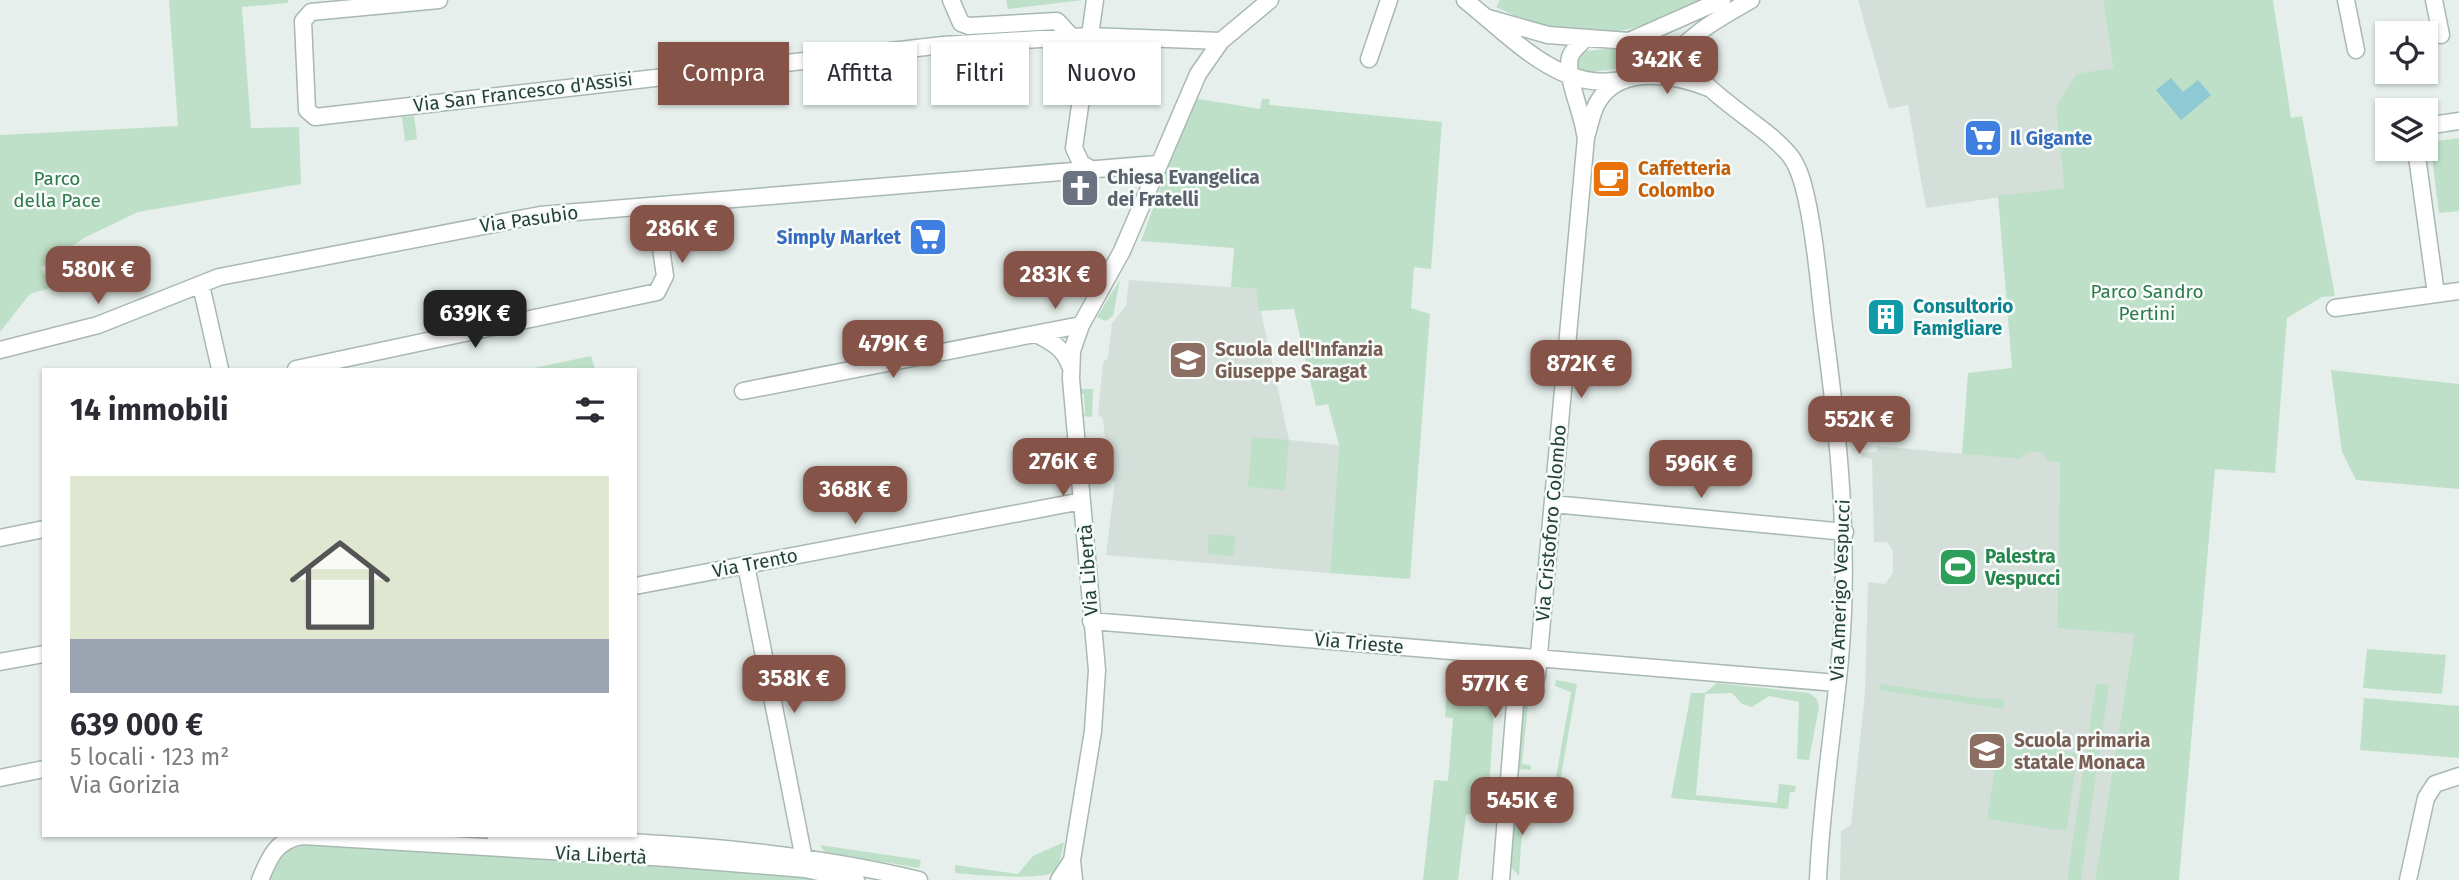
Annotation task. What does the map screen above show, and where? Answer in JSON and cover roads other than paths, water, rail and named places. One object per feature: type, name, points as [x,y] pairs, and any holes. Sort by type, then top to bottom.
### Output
[{"type":"street","name":"Via San Francesco d'Assisi","points":[[439,0],[312,12],[303,21],[307,110],[315,117],[909,48],[1081,36],[1221,41]]},
{"type":"street","name":"Via San Francesco d'Assisi","points":[[951,0],[961,23],[969,26],[1057,21],[1081,36]]},
{"type":"street","points":[[1092,170],[1081,163],[1074,148],[1081,36],[1095,0]]},
{"type":"street","name":"Via Libertà","points":[[1072,860],[1096,693],[1070,366],[1081,325],[1122,251],[1157,164],[1198,74],[1221,41],[1270,0]]},
{"type":"street","points":[[1369,59],[1389,0]]},
{"type":"street","points":[[1465,0],[1531,54],[1568,77],[1598,82],[1628,77],[1652,68],[1751,0]]},
{"type":"street","points":[[1488,18],[1548,35],[1629,41],[1722,0]]},
{"type":"street","points":[[2346,0],[2356,50]]},
{"type":"street","points":[[2434,0],[2441,35]]},
{"type":"street","name":"Via Amerigo Vespucci","points":[[1642,37],[1678,50],[1712,89],[1774,140],[1791,158],[1808,203],[1842,470],[1845,532],[1837,683],[1819,836],[1818,880]]},
{"type":"street","points":[[1584,39],[1570,56],[1568,77],[1579,102],[1586,137]]},
{"type":"street","name":"Via Amerigo Vespucci","points":[[1628,77],[1660,76],[1712,89]]},
{"type":"street","points":[[1586,137],[1597,102],[1607,90],[1628,77]]},
{"type":"street","points":[[2438,124],[2459,121]]},
{"type":"street","name":"Via Cristoforo Colombo","points":[[1501,880],[1515,704],[1537,677],[1586,137]]},
{"type":"street","points":[[2418,161],[2437,294]]},
{"type":"street","name":"Via Pasubio","points":[[0,350],[99,325],[219,277],[540,215],[1157,164]]},
{"type":"street","points":[[301,368],[648,295],[661,289],[665,276],[656,206]]},
{"type":"street","points":[[201,285],[220,368]]},
{"type":"street","points":[[2335,308],[2459,290]]},
{"type":"street","points":[[743,391],[1081,325]]},
{"type":"street","points":[[1036,334],[1059,347],[1067,355],[1070,366]]},
{"type":"street","name":"Via Trento","points":[[637,586],[1082,501]]},
{"type":"street","points":[[1553,504],[1845,532]]},
{"type":"street","points":[[0,538],[42,529]]},
{"type":"street","points":[[746,565],[804,863]]},
{"type":"street","name":"Via Trieste","points":[[1091,621],[1837,683]]},
{"type":"street","points":[[0,662],[42,654]]},
{"type":"street","points":[[0,778],[42,769]]},
{"type":"street","points":[[2408,880],[2426,798],[2435,784],[2458,776]]},
{"type":"street","name":"Via Libertà","points":[[260,880],[272,853],[284,842],[302,837]]},
{"type":"street","name":"Via Libertà","points":[[351,837],[372,843],[668,858],[849,863],[919,880]]},
{"type":"street","name":"Via Libertà","points":[[538,837],[708,845],[804,863],[856,880]]},
{"type":"street","points":[[1059,880],[1072,860]]},
{"type":"street","points":[[1072,860],[1074,880]]},
{"type":"water","points":[[2171,78],[2183,92],[2198,80],[2211,95],[2181,120],[2156,90]]},
{"type":"place","name":"Il Gigante","points":[[1983,138]]},
{"type":"place","name":"Caffetteria Colombo","points":[[1611,179]]},
{"type":"place","name":"Chiesa Evangelica dei Fratelli","points":[[1080,188]]},
{"type":"place","name":"Simply Market","points":[[928,237]]},
{"type":"place","name":"Consultorio Famigliare","points":[[1886,317]]},
{"type":"place","name":"Scuola dell'Infanzia Giuseppe Saragat","points":[[1188,360]]},
{"type":"place","name":"Palestra Vespucci","points":[[1958,567]]},
{"type":"place","name":"Scuola primaria statale Monaca","points":[[1987,751]]},
{"type":"park label","name":"Parco della Pace","points":[[57,189]]},
{"type":"park label","name":"Parco Sandro Pertini","points":[[2147,302]]}]
